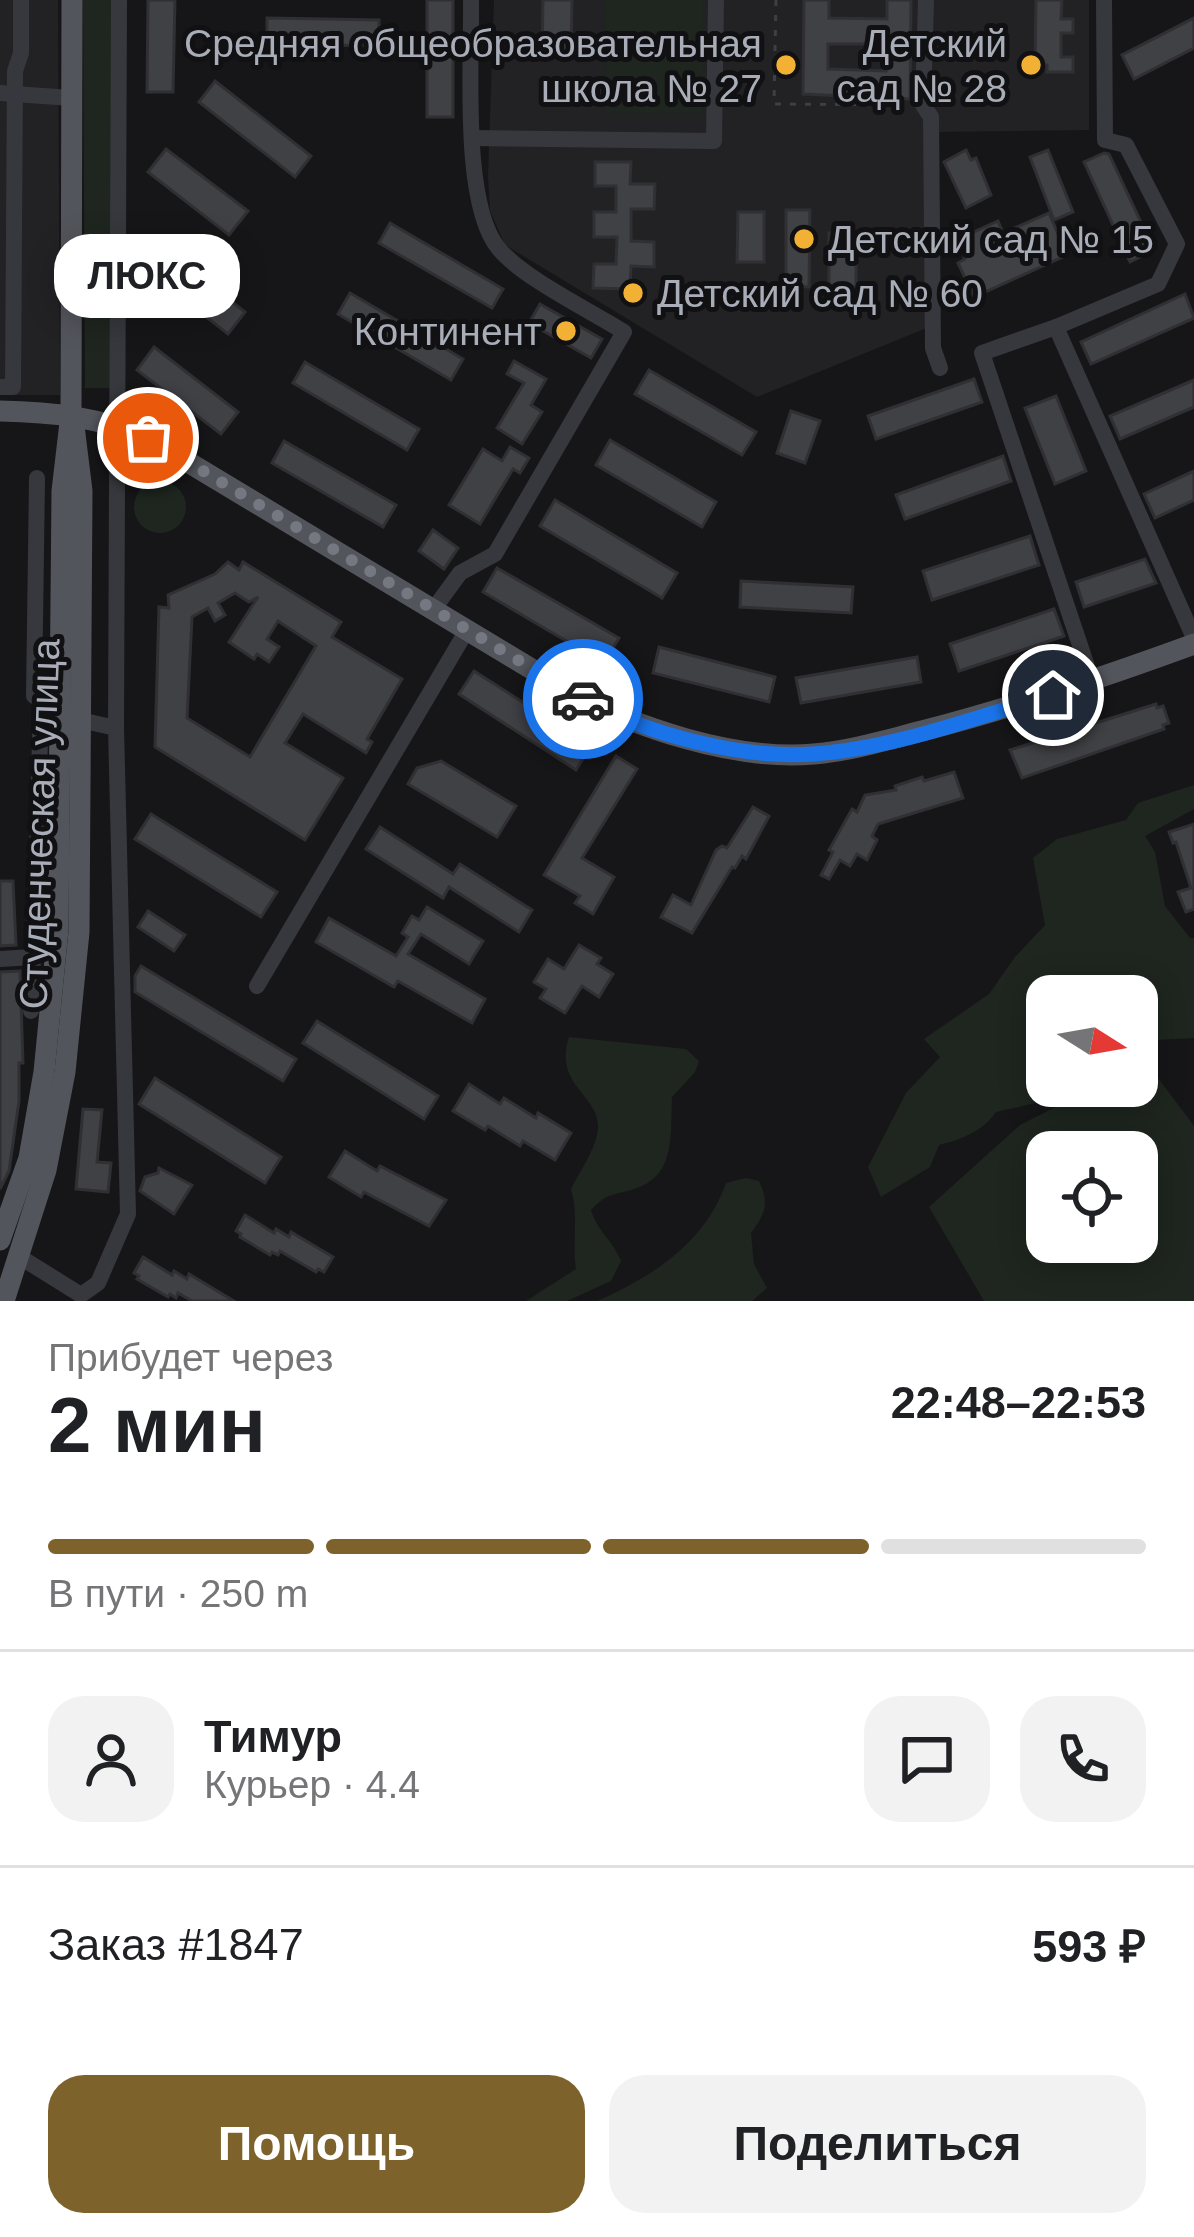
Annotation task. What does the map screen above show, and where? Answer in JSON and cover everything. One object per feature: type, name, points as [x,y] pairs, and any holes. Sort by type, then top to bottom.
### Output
[{"type":"main road","name":"Студенческая улица","points":[[4,1301],[7,1248],[44,1072],[58,930],[50,822],[51,699],[71,414],[72,0]]},
{"type":"main road","points":[[0,411],[71,414],[116,424],[148,438],[615,717],[671,735],[778,754],[815,754],[881,742],[1092,681],[1194,641]]},
{"type":"main road","name":"Студенческая улица","points":[[7,1248],[46,1170],[65,1072],[79,932],[82,491],[80,451],[71,414]]},
{"type":"street","points":[[0,387],[13,387],[7,312],[8,94],[21,0]]},
{"type":"street","points":[[7,1248],[80,1295],[98,1283],[128,1214],[116,728],[119,0]]},
{"type":"street","points":[[434,610],[460,573],[495,554],[624,332],[498,248],[479,195],[473,138],[471,0]]},
{"type":"street","points":[[473,138],[714,141],[716,0]]},
{"type":"street","points":[[926,0],[923,105],[931,117],[933,348],[940,368]]},
{"type":"street","points":[[1092,681],[982,353],[1158,284],[1177,244],[1126,145],[1105,140],[1104,0]]},
{"type":"street","points":[[8,94],[71,98]]},
{"type":"street","points":[[1056,327],[1194,641]]},
{"type":"street","points":[[38,478],[34,696],[51,699]]},
{"type":"street","points":[[257,986],[466,630]]},
{"type":"street","points":[[80,720],[116,728]]},
{"type":"street","points":[[32,1011],[33,957],[50,822]]},
{"type":"street","points":[[0,959],[33,957]]},
{"type":"path","points":[[776,0],[774,104],[923,105]]},
{"type":"shaded area","points":[[0,0],[58,0],[60,395],[0,395]]},
{"type":"shaded area","points":[[83,0],[112,0],[111,388],[85,388]]},
{"type":"shaded area","points":[[494,0],[1089,0],[1089,130],[927,132],[927,328],[757,397],[505,245],[490,211],[488,176]]},
{"type":"shaded area","points":[[606,0],[703,0],[702,114],[605,113]]},
{"type":"shaded area","points":[[160,481],[178,489],[186,507],[178,525],[160,533],[142,525],[134,507],[142,489]]},
{"type":"shaded area","points":[[1194,785],[1194,809],[1145,836],[1155,852],[1165,906],[1194,938],[1194,1038],[1158,1040],[1158,975],[1026,975],[1026,1105],[996,1112],[971,1134],[939,1145],[930,1167],[881,1197],[868,1167],[906,1093],[940,1057],[924,1039],[989,994],[1045,925],[1033,858],[1057,839],[1126,820],[1138,803]]},
{"type":"shaded area","points":[[569,1037],[686,1049],[699,1061],[672,1097],[668,1152],[658,1174],[648,1183],[606,1197],[591,1210],[621,1261],[611,1281],[567,1301],[526,1301],[576,1269],[571,1189],[592,1149],[598,1122],[567,1069]]},
{"type":"shaded area","points":[[1158,1078],[1194,1126],[1194,1301],[984,1301],[929,1207],[1020,1125],[1056,1107],[1158,1107]]},
{"type":"shaded area","points":[[746,1178],[759,1181],[765,1203],[751,1233],[754,1264],[767,1288],[752,1301],[597,1301],[674,1256],[705,1223],[726,1183]]},
{"type":"building","points":[[148,0],[175,0],[173,92],[147,92]]},
{"type":"building","points":[[427,0],[453,0],[453,117],[427,117]]},
{"type":"building","points":[[543,0],[572,0],[571,54],[542,53]]},
{"type":"building","points":[[804,0],[829,0],[829,18],[887,19],[887,0],[911,0],[910,99],[803,94]],"holes":[[[828,44],[886,44],[886,71],[828,69]]]},
{"type":"building","name":"Детский сад № 28","points":[[1036,0],[1062,0],[1061,19],[1073,19],[1073,33],[1061,33],[1061,57],[1073,57],[1073,72],[1047,72],[1047,65],[1035,65]]},
{"type":"building","points":[[267,18],[379,20],[379,46],[267,44]]},
{"type":"building","points":[[1194,18],[1194,48],[1134,79],[1122,55]]},
{"type":"building","points":[[215,81],[311,156],[295,177],[199,102]]},
{"type":"building","points":[[166,149],[248,211],[229,235],[148,172]]},
{"type":"building","points":[[966,150],[971,160],[976,158],[991,195],[966,208],[944,162]]},
{"type":"building","points":[[1048,150],[1073,212],[1054,220],[1030,157]]},
{"type":"building","points":[[1109,154],[1154,250],[1130,262],[1084,162]]},
{"type":"building","points":[[595,162],[631,162],[630,184],[655,184],[654,209],[631,209],[631,241],[654,242],[654,267],[631,266],[630,289],[593,288],[594,264],[616,264],[617,237],[594,237],[594,212],[616,212],[616,186],[595,186]]},
{"type":"building","points":[[786,210],[810,210],[809,287],[786,286]]},
{"type":"building","points":[[738,212],[764,212],[764,262],[737,262]]},
{"type":"building","points":[[1049,213],[1067,255],[974,297],[958,263],[965,259],[956,240],[998,221],[1003,233]]},
{"type":"building","points":[[390,223],[503,289],[492,308],[379,243]]},
{"type":"building","points":[[829,233],[856,233],[856,287],[829,286]]},
{"type":"building","points":[[164,248],[245,312],[228,334],[147,271]]},
{"type":"building","points":[[350,293],[463,359],[451,380],[338,314]]},
{"type":"building","points":[[1185,294],[1194,318],[1091,364],[1081,342]]},
{"type":"building","name":"Континент","points":[[540,304],[602,339],[591,358],[529,323]]},
{"type":"building","points":[[154,347],[238,412],[221,434],[137,370]]},
{"type":"building","points":[[514,361],[546,379],[531,405],[542,412],[522,444],[497,428],[524,383],[507,374]]},
{"type":"building","points":[[305,362],[419,429],[407,450],[293,383]]},
{"type":"building","points":[[649,370],[756,432],[742,455],[635,394]]},
{"type":"building","points":[[974,379],[982,402],[876,439],[868,416]]},
{"type":"building","points":[[1194,380],[1194,407],[1120,439],[1110,416]]},
{"type":"building","points":[[1056,396],[1086,471],[1055,484],[1025,408]]},
{"type":"building","points":[[791,411],[820,421],[805,463],[777,453]]},
{"type":"building","points":[[610,440],[716,502],[702,527],[596,465]]},
{"type":"building","points":[[284,441],[396,505],[383,527],[272,463]]},
{"type":"building","points":[[510,447],[529,458],[520,473],[513,469],[480,524],[449,505],[483,449],[502,461]]},
{"type":"building","points":[[1003,456],[1011,481],[905,519],[896,495]]},
{"type":"building","points":[[1194,471],[1194,500],[1155,518],[1144,494]]},
{"type":"building","points":[[555,500],[677,573],[662,598],[540,526]]},
{"type":"building","points":[[433,530],[458,548],[444,569],[419,551]]},
{"type":"building","points":[[1030,536],[1039,565],[932,600],[923,571]]},
{"type":"building","points":[[1145,559],[1156,583],[1084,607],[1076,582]]},
{"type":"building","points":[[228,562],[239,570],[243,562],[341,622],[332,637],[402,679],[367,739],[372,742],[366,753],[303,714],[285,743],[343,778],[305,840],[155,747],[159,607],[169,608],[168,595],[215,574]],"holes":[[[235,593],[249,602],[258,597],[229,642],[254,659],[257,654],[269,662],[279,647],[267,639],[278,621],[316,646],[250,757],[187,718],[192,617],[208,608],[215,621],[225,615],[218,603]]]},
{"type":"building","points":[[497,568],[619,638],[604,663],[483,592]]},
{"type":"building","points":[[741,581],[853,587],[851,613],[740,607]]},
{"type":"building","points":[[1054,609],[1064,636],[959,671],[950,644]]},
{"type":"building","points":[[659,647],[775,677],[769,702],[653,673]]},
{"type":"building","points":[[917,657],[921,682],[801,703],[796,678]]},
{"type":"building","points":[[474,671],[591,746],[576,770],[459,694]]},
{"type":"building","points":[[1156,704],[1163,706],[1169,723],[1164,729],[1022,778],[1010,750]]},
{"type":"building","points":[[616,756],[637,769],[582,858],[614,877],[593,914],[575,903],[580,896],[544,875]]},
{"type":"building","points":[[441,761],[516,806],[497,837],[408,784],[417,768]]},
{"type":"building","points":[[954,772],[963,798],[878,824],[872,836],[877,840],[867,860],[857,854],[850,866],[840,860],[829,879],[821,875],[833,852],[829,850],[865,795]]},
{"type":"building","points":[[753,807],[769,816],[746,859],[742,856],[732,867],[692,933],[661,917],[673,895],[691,905],[716,850],[727,848]]},
{"type":"building","points":[[151,814],[277,892],[261,917],[135,839]]},
{"type":"building","points":[[1194,824],[1194,909],[1186,912],[1178,892],[1191,888],[1169,832]]},
{"type":"building","points":[[380,827],[453,874],[460,864],[532,910],[519,932],[449,887],[443,898],[366,849]]},
{"type":"building","points":[[0,881],[13,881],[16,945],[0,946]]},
{"type":"building","points":[[427,907],[483,941],[469,964],[421,934],[408,954],[485,999],[472,1023],[398,981],[394,987],[316,942],[329,918],[396,956],[408,937],[402,933],[412,916],[419,920]]},
{"type":"building","points":[[148,911],[185,935],[174,951],[138,927]]},
{"type":"building","points":[[579,945],[601,958],[597,964],[613,974],[599,997],[582,986],[565,1013],[540,998],[546,989],[534,982],[548,959],[564,969]]},
{"type":"building","points":[[141,966],[296,1059],[283,1081],[135,992]]},
{"type":"building","points":[[20,971],[23,1063],[19,1063],[9,1171],[0,1189],[0,972]]},
{"type":"building","points":[[317,1021],[438,1096],[424,1119],[303,1043]]},
{"type":"building","points":[[155,1078],[281,1157],[265,1183],[139,1104]]},
{"type":"building","points":[[469,1084],[500,1104],[504,1098],[571,1133],[555,1160],[453,1111]]},
{"type":"building","points":[[83,1109],[102,1110],[97,1162],[111,1163],[108,1192],[76,1189]]},
{"type":"building","points":[[345,1151],[377,1171],[380,1166],[446,1200],[429,1226],[364,1192],[361,1197],[329,1177]]},
{"type":"building","points":[[159,1168],[192,1185],[174,1214],[140,1191],[145,1177],[158,1173]]},
{"type":"building","points":[[245,1215],[274,1233],[276,1229],[289,1237],[291,1232],[333,1257],[324,1272],[316,1272],[280,1251],[270,1255],[236,1231]]},
{"type":"building","points":[[143,1257],[172,1275],[174,1271],[187,1279],[189,1274],[234,1301],[192,1301],[178,1293],[176,1298],[168,1297],[137,1279],[134,1273]]},
{"type":"way so far","points":[[148,438],[583,699]]},
{"type":"place","name":"Средняя общеобразовательная школа № 27","points":[[786,65]]},
{"type":"place","name":"Детский сад № 28","points":[[1031,65]]},
{"type":"place","name":"Детский сад № 15","points":[[804,239]]},
{"type":"place","name":"Детский сад № 60","points":[[633,293]]},
{"type":"place","name":"Континент","points":[[566,331]]},
{"type":"place","name":"ЛЮКС","points":[[148,438]]},
{"type":"route","points":[[583,699],[615,717],[671,735],[778,754],[815,754],[881,742],[1053,695]]}]
